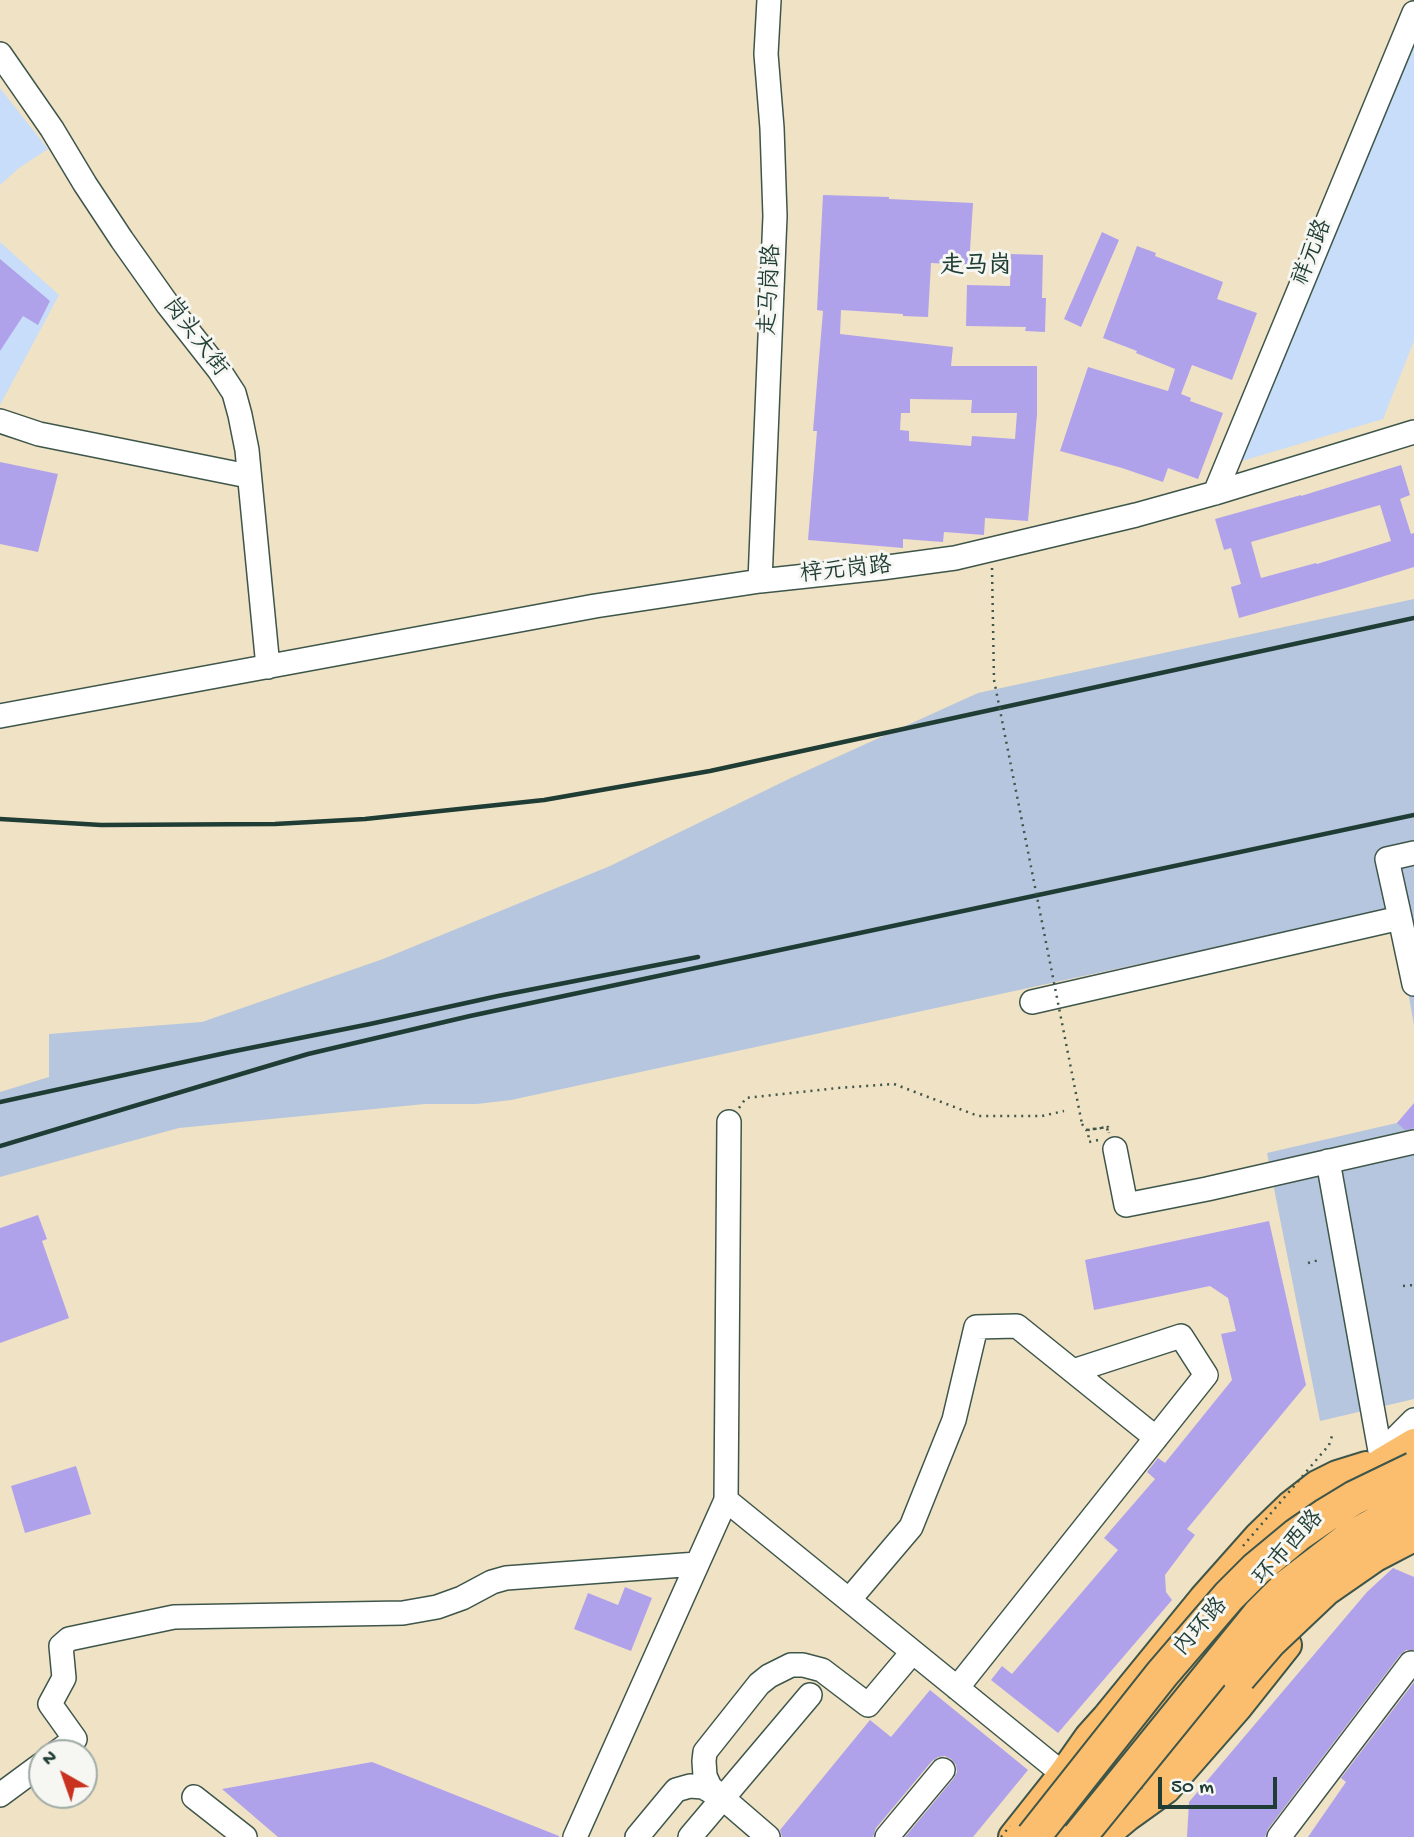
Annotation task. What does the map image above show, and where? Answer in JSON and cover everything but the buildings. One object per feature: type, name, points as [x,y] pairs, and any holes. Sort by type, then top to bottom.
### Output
[{"type":"highway","name":"内环路","points":[[1033,1837],[1162,1674],[1256,1569],[1297,1535],[1398,1466]]},
{"type":"highway","name":"内环路","points":[[1079,1837],[1245,1632],[1289,1585],[1349,1539],[1414,1503]]},
{"type":"highway","points":[[1157,1780],[1270,1641],[1325,1589],[1401,1531]]},
{"type":"highway","points":[[1057,1837],[1134,1738]]},
{"type":"main road","name":"环市西路","points":[[1051,1837],[1254,1590],[1330,1503],[1351,1487],[1398,1466],[1414,1443]]},
{"type":"main road","points":[[1013,1837],[1089,1737],[1237,1560],[1290,1506],[1369,1503],[1414,1482]]},
{"type":"main road","points":[[1330,1503],[1360,1545]]},
{"type":"main road","name":"环市西路","points":[[1095,1837],[1264,1629],[1308,1587],[1360,1545],[1401,1531],[1414,1516]]},
{"type":"main road","points":[[1103,1837],[1126,1827],[1166,1789],[1237,1708],[1358,1559],[1401,1531]]},
{"type":"main road","points":[[1126,1827],[1157,1780]]},
{"type":"street","name":"走马岗路","points":[[760,581],[775,204],[765,54],[769,0]]},
{"type":"street","name":"祥元路","points":[[1215,494],[1414,13]]},
{"type":"street","name":"岗头大街","points":[[0,54],[52,129],[122,240],[234,393],[247,450],[268,667]]},
{"type":"street","points":[[0,421],[39,434],[248,476]]},
{"type":"street","name":"梓元岗路","points":[[0,716],[595,606],[760,581],[955,558],[1215,494],[1414,432]]},
{"type":"street","points":[[1414,853],[1387,859],[1414,984]]},
{"type":"street","points":[[1032,1002],[1400,918]]},
{"type":"street","points":[[575,1837],[726,1500],[729,1122]]},
{"type":"street","points":[[1112,1144],[1126,1205],[1414,1142]]},
{"type":"street","points":[[1328,1161],[1398,1466]]},
{"type":"street","points":[[849,1600],[911,1527],[954,1420],[976,1327],[1017,1326],[1156,1438]]},
{"type":"street","points":[[957,1688],[1206,1375],[1181,1336],[1073,1371]]},
{"type":"street","points":[[1398,1466],[1396,1437],[1414,1420]]},
{"type":"street","points":[[726,1500],[1063,1774]]},
{"type":"street","points":[[75,1739],[50,1704],[64,1678],[61,1646],[69,1639],[174,1617],[403,1613],[438,1607],[506,1578],[697,1564]]},
{"type":"street","points":[[768,1837],[710,1787],[705,1776],[705,1752],[769,1675],[791,1665],[821,1670],[868,1705],[905,1661]]},
{"type":"street","points":[[1279,1837],[1411,1663],[1414,1665]]},
{"type":"street","points":[[690,1837],[720,1797],[810,1695]]},
{"type":"street","points":[[887,1837],[943,1770]]},
{"type":"street","points":[[0,1795],[28,1774]]},
{"type":"street","points":[[637,1837],[676,1790],[690,1786],[703,1787],[720,1797]]},
{"type":"street","points":[[194,1797],[245,1837]]},
{"type":"path","points":[[992,550],[994,680],[1082,1125],[1086,1130],[1108,1127],[1112,1144]]},
{"type":"path","points":[[729,1122],[746,1098],[894,1084],[978,1116],[1042,1116],[1064,1111]]},
{"type":"path","points":[[1107,1127],[1112,1144],[1089,1142],[1088,1130],[1107,1127]]},
{"type":"path","points":[[1308,1263],[1319,1260]]},
{"type":"path","points":[[1403,1286],[1414,1285]]},
{"type":"path","points":[[1329,1444],[1333,1433]]},
{"type":"shaded area","points":[[1414,38],[1414,341],[1383,419],[1239,462]]},
{"type":"shaded area","points":[[0,88],[48,149],[19,168],[0,185]]},
{"type":"shaded area","points":[[0,242],[59,295],[0,405]]},
{"type":"shaded area","points":[[1414,599],[1414,1025],[1393,909],[511,1100],[477,1104],[425,1104],[179,1128],[0,1177],[0,1092],[49,1077],[49,1034],[202,1022],[383,959],[610,866],[793,777],[978,693]]},
{"type":"shaded area","points":[[1414,1119],[1414,1399],[1320,1421],[1267,1153]]},
{"type":"railway","points":[[0,819],[101,825],[275,824],[365,819],[544,800],[710,771],[1414,618]]},
{"type":"railway","points":[[0,1146],[308,1054],[470,1016],[1414,815]]},
{"type":"railway","points":[[0,1102],[498,996],[698,957]]},
{"type":"district","name":"走马岗","points":[[976,268]]}]
